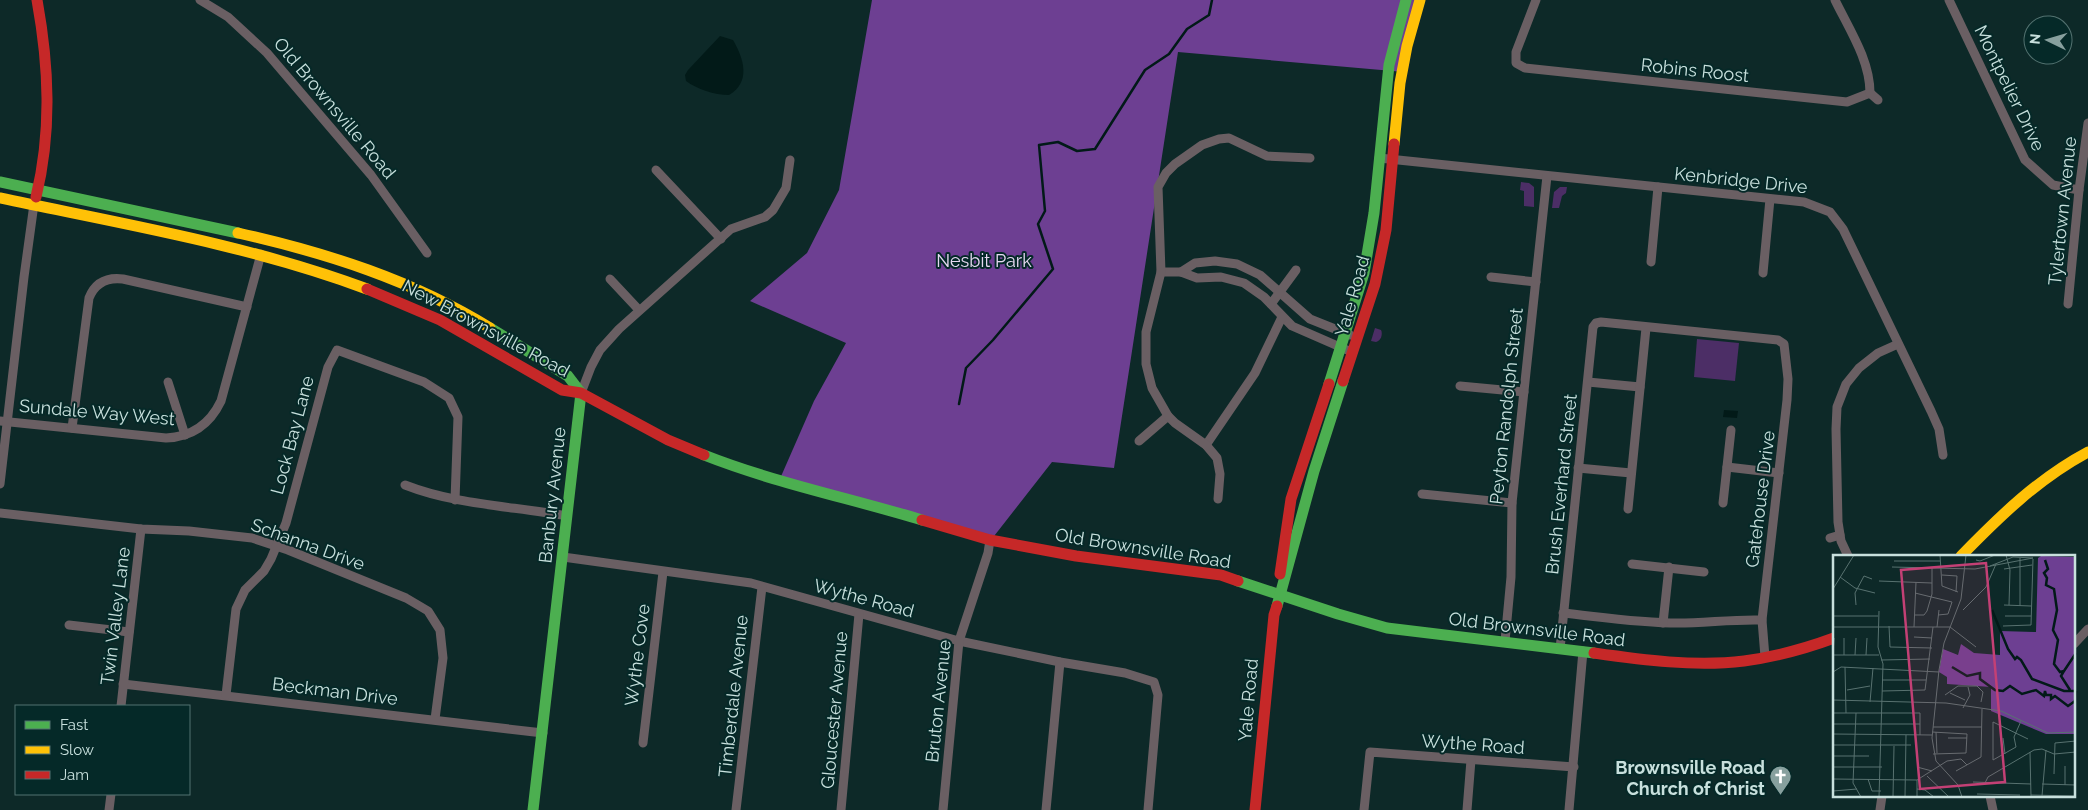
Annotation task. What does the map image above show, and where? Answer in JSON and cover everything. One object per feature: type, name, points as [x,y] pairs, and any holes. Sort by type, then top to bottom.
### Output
[{"type":"main road","points":[[34,204],[42,174],[47,109],[46,62],[37,0]]},
{"type":"main road","name":"Yale Road","points":[[1279,594],[1282,558],[1291,499],[1346,334],[1367,258],[1389,65],[1406,0]]},
{"type":"main road","name":"Yale Road","points":[[1256,810],[1270,640],[1274,614],[1314,471],[1359,338],[1375,284],[1383,248],[1403,64],[1420,0]]},
{"type":"main road","name":"New Brownsville Road","points":[[0,182],[291,245],[363,267],[405,284],[474,320],[568,376],[581,393]]},
{"type":"main road","name":"New Brownsville Road","points":[[0,198],[261,254],[316,270],[390,298],[440,320],[562,390],[581,393]]},
{"type":"main road","name":"Banbury Avenue","points":[[533,810],[581,393]]},
{"type":"main road","name":"Old Brownsville Road","points":[[581,393],[668,440],[722,462],[779,480],[859,501],[990,540],[1076,556],[1221,575],[1338,614],[1387,628],[1615,656],[1690,662],[1745,661],[1833,638]]},
{"type":"main road","points":[[1962,555],[2045,479],[2088,452]]},
{"type":"street","name":"Old Brownsville Road","points":[[200,0],[228,17],[267,53],[371,175],[427,253]]},
{"type":"street","name":"Robins Roost","points":[[1536,0],[1516,52],[1516,63],[1529,69],[1847,102],[1870,93]]},
{"type":"street","points":[[1835,0],[1865,63],[1870,78],[1870,93],[1878,100]]},
{"type":"street","name":"Montpelier Drive","points":[[1949,0],[2025,160],[2053,185],[2079,190]]},
{"type":"street","name":"Tylertown Avenue","points":[[2068,304],[2079,190],[2088,123]]},
{"type":"street","points":[[1218,499],[1220,467],[1217,458],[1206,445],[1175,424],[1168,416],[1152,388],[1145,350],[1146,332],[1161,272],[1158,187],[1166,173],[1175,164],[1202,145],[1224,138],[1267,156],[1310,158]]},
{"type":"street","name":"Kenbridge Drive","points":[[1379,158],[1814,204],[1830,212],[1839,222],[1939,429],[1943,455]]},
{"type":"street","name":"Banbury Avenue","points":[[581,393],[600,350],[619,329],[731,229],[765,217],[773,210],[786,188],[790,160]]},
{"type":"street","points":[[656,170],[721,239]]},
{"type":"street","name":"Peyton Randolph Street","points":[[1505,641],[1511,577],[1512,503],[1547,176]]},
{"type":"street","points":[[1651,262],[1658,187]]},
{"type":"street","points":[[1763,273],[1770,199]]},
{"type":"street","points":[[0,484],[3,421],[34,204]]},
{"type":"street","points":[[168,382],[185,435],[206,424],[214,415],[221,402],[261,254]]},
{"type":"street","points":[[1181,272],[1195,263],[1215,261],[1237,264],[1260,275],[1310,319],[1359,338]]},
{"type":"street","points":[[1271,304],[1296,270]]},
{"type":"street","points":[[1161,272],[1181,272],[1197,278],[1222,277],[1244,283],[1271,304],[1282,317],[1299,330],[1354,352]]},
{"type":"street","points":[[1491,277],[1536,282]]},
{"type":"street","points":[[72,428],[89,298],[94,288],[101,282],[112,278],[123,279],[247,307]]},
{"type":"street","points":[[610,279],[639,310]]},
{"type":"street","points":[[1206,445],[1254,373],[1282,317]]},
{"type":"street","name":"Brush Everhard Street","points":[[1560,649],[1593,328],[1596,323],[1646,328]]},
{"type":"street","points":[[1628,509],[1646,328]]},
{"type":"street","name":"Gatehouse Drive","points":[[1646,328],[1778,340],[1784,344],[1787,393],[1780,473],[1762,620],[1765,657]]},
{"type":"street","points":[[1848,555],[1840,535],[1836,429],[1839,400],[1850,378],[1864,362],[1898,344]]},
{"type":"street","name":"Lock Bay Lane","points":[[226,695],[236,609],[245,590],[264,570],[277,546],[286,522],[328,368],[337,350],[424,382],[449,398],[458,417],[455,500]]},
{"type":"street","points":[[1588,382],[1640,387]]},
{"type":"street","points":[[1460,386],[1524,392]]},
{"type":"street","points":[[1138,441],[1168,416]]},
{"type":"street","name":"Sundale Way West","points":[[3,421],[166,438],[185,435]]},
{"type":"street","points":[[1724,503],[1731,430]]},
{"type":"street","points":[[1727,467],[1780,473]]},
{"type":"street","points":[[1578,468],[1631,473]]},
{"type":"street","points":[[405,485],[429,494],[455,500],[567,516]]},
{"type":"street","points":[[1422,494],[1512,503]]},
{"type":"street","name":"Schanna Drive","points":[[0,513],[141,529],[240,536],[277,546],[406,598],[428,611],[440,630],[444,658],[435,719]]},
{"type":"street","name":"Twin Valley Lane","points":[[121,705],[141,529]]},
{"type":"street","points":[[1830,538],[1840,535]]},
{"type":"street","name":"Bruton Avenue","points":[[943,810],[959,641],[990,540]]},
{"type":"street","name":"Wythe Road","points":[[563,557],[762,586],[959,641],[1124,673],[1154,682],[1158,690],[1158,706],[1148,810]]},
{"type":"street","points":[[1632,564],[1704,572]]},
{"type":"street","points":[[1663,623],[1669,567]]},
{"type":"street","name":"Wythe Cove","points":[[643,743],[663,572]]},
{"type":"street","name":"Timberdale Avenue","points":[[736,810],[762,586]]},
{"type":"street","points":[[1563,613],[1636,622],[1663,623],[1707,622],[1731,619],[1762,620]]},
{"type":"street","name":"Gloucester Avenue","points":[[841,810],[859,614]]},
{"type":"street","points":[[69,625],[129,632]]},
{"type":"street","points":[[2076,642],[2088,629]]},
{"type":"street","points":[[1569,810],[1584,651]]},
{"type":"street","points":[[1046,810],[1060,662]]},
{"type":"street","name":"Beckman Drive","points":[[124,684],[543,733]]},
{"type":"street","name":"Wythe Road","points":[[1364,810],[1370,752],[1574,767]]},
{"type":"street","points":[[1467,810],[1471,760]]},
{"type":"street","points":[[109,810],[111,795]]},
{"type":"shaded area","points":[[1521,182],[1529,183],[1534,187],[1534,207],[1524,206],[1524,191],[1520,190]]},
{"type":"shaded area","points":[[1560,187],[1567,187],[1566,193],[1562,196],[1559,208],[1552,208],[1554,192]]},
{"type":"shaded area","points":[[1375,328],[1381,330],[1382,333],[1380,339],[1376,342],[1371,341]]},
{"type":"shaded area","points":[[1697,339],[1739,343],[1735,381],[1694,377]]},
{"type":"green space","name":"Nesbit Park","points":[[872,0],[1423,0],[1404,72],[1178,52],[1114,468],[1052,462],[991,540],[779,481],[814,401],[846,343],[750,301],[807,253],[839,190]]},
{"type":"water","points":[[720,36],[733,40],[742,62],[743,77],[736,90],[729,95],[700,89],[686,81],[685,75]]},
{"type":"water","points":[[1724,410],[1738,411],[1737,418],[1723,417]]},
{"type":"waterway","points":[[959,404],[966,368],[993,340],[1053,269],[1038,224],[1045,211],[1039,145],[1058,142],[1077,151],[1095,149],[1145,70],[1169,54],[1187,29],[1209,15],[1212,0]]},
{"type":"traffic: fast","points":[[1329,384],[1364,273],[1374,213],[1389,65],[1406,0]]},
{"type":"traffic: fast","points":[[0,182],[238,233]]},
{"type":"traffic: fast","points":[[490,328],[568,376],[581,393]]},
{"type":"traffic: fast","points":[[1277,606],[1314,471],[1343,381]]},
{"type":"traffic: fast","points":[[533,810],[581,393]]},
{"type":"traffic: fast","points":[[704,455],[758,474],[922,520]]},
{"type":"traffic: fast","points":[[1238,581],[1387,628],[1594,653]]},
{"type":"traffic: slow","points":[[1394,144],[1400,83],[1407,46],[1420,0]]},
{"type":"traffic: slow","points":[[0,198],[231,248],[277,260],[367,289]]},
{"type":"traffic: slow","points":[[238,233],[336,259],[368,270],[430,296],[490,328]]},
{"type":"traffic: slow","points":[[1962,555],[2005,512],[2053,474],[2088,452]]},
{"type":"traffic: jam","points":[[36,197],[45,148],[47,123],[44,49],[37,0]]},
{"type":"traffic: jam","points":[[1343,381],[1375,284],[1386,230],[1394,144]]},
{"type":"traffic: jam","points":[[367,289],[440,320],[562,390],[581,393],[668,440],[704,455]]},
{"type":"traffic: jam","points":[[1280,574],[1291,499],[1329,384]]},
{"type":"traffic: jam","points":[[922,520],[990,540],[1076,556],[1221,575],[1238,581]]},
{"type":"traffic: jam","points":[[1255,810],[1274,615],[1277,606]]},
{"type":"traffic: jam","points":[[1594,653],[1669,662],[1725,663],[1778,655],[1833,638]]},
{"type":"place","name":"Brownsville Road Church of Christ","points":[[1781,796]]}]
